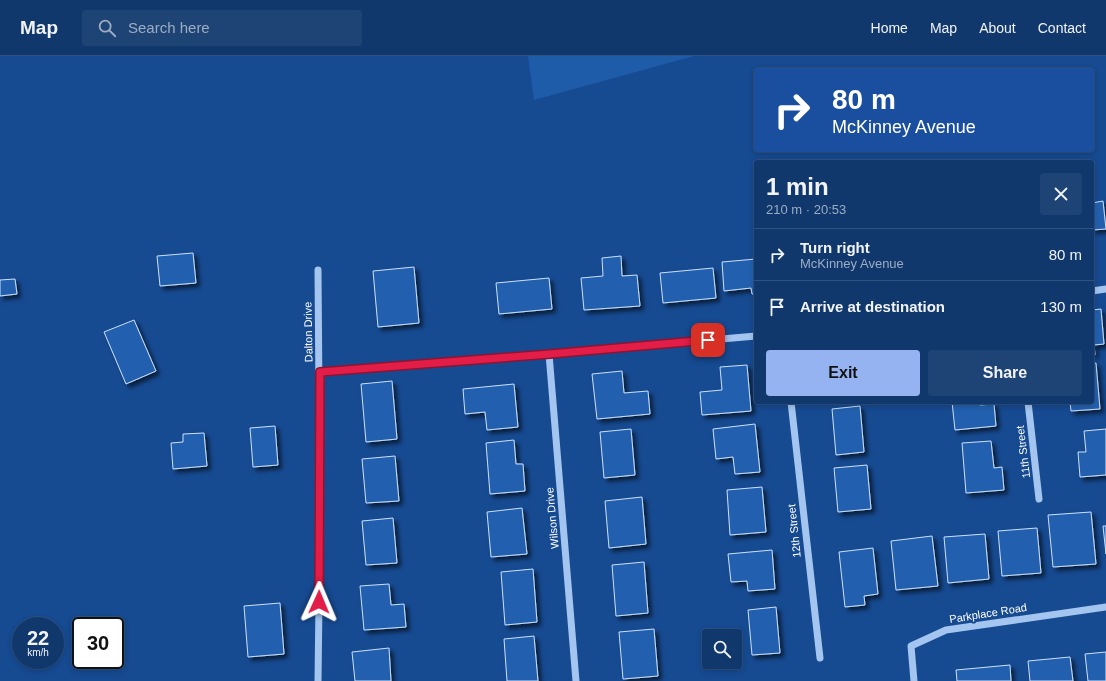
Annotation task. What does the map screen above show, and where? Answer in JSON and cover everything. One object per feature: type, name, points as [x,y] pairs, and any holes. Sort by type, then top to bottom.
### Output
[{"type":"street","name":"Dalton Drive","points":[[318,270],[320,372],[318,681]]},
{"type":"street","points":[[1094,291],[1106,289]]},
{"type":"street","points":[[320,372],[754,336]]},
{"type":"street","name":"Wilson Drive","points":[[550,354],[576,681]]},
{"type":"street","name":"12th Street","points":[[791,404],[820,658]]},
{"type":"street","name":"11th Street","points":[[1028,404],[1039,499]]},
{"type":"street","name":"Parkplace Road","points":[[914,681],[911,646],[946,630],[1106,607]]},
{"type":"shaded area","points":[[528,56],[694,56],[534,100]]},
{"type":"building","points":[[1103,201],[1106,229],[1094,230],[1094,203]]},
{"type":"building","points":[[193,253],[196,283],[160,286],[157,256]]},
{"type":"building","points":[[621,256],[622,276],[637,275],[640,306],[584,310],[581,278],[603,276],[602,258]]},
{"type":"building","points":[[754,259],[754,294],[752,294],[751,288],[724,291],[722,262]]},
{"type":"building","points":[[414,267],[419,323],[378,327],[373,271]]},
{"type":"building","points":[[713,268],[716,298],[663,303],[660,273]]},
{"type":"building","points":[[549,278],[552,309],[499,314],[496,283]]},
{"type":"building","points":[[15,279],[17,294],[0,296],[0,280]]},
{"type":"building","points":[[1101,309],[1104,344],[1094,345],[1094,310]]},
{"type":"building","points":[[134,320],[156,371],[126,384],[104,332]]},
{"type":"building","points":[[1096,363],[1100,409],[1071,411],[1070,404],[1094,404],[1094,364]]},
{"type":"building","points":[[747,365],[751,411],[702,415],[700,392],[722,390],[720,367]]},
{"type":"building","points":[[622,371],[624,393],[648,391],[650,414],[597,419],[592,374]]},
{"type":"building","points":[[392,381],[397,439],[366,442],[361,384]]},
{"type":"building","points":[[514,384],[518,427],[487,430],[485,412],[465,414],[463,389]]},
{"type":"building","points":[[952,404],[994,404],[996,426],[955,430]]},
{"type":"building","points":[[860,406],[864,452],[836,455],[832,409]]},
{"type":"building","points":[[755,424],[760,472],[735,474],[733,457],[716,459],[713,429]]},
{"type":"building","points":[[275,426],[278,465],[253,467],[250,428]]},
{"type":"building","points":[[631,429],[635,475],[604,478],[600,432]]},
{"type":"building","points":[[1106,429],[1106,475],[1080,477],[1078,452],[1086,452],[1084,431]]},
{"type":"building","points":[[204,433],[207,466],[173,469],[171,443],[183,442],[183,434]]},
{"type":"building","points":[[514,440],[516,464],[523,464],[525,491],[490,494],[486,443]]},
{"type":"building","points":[[991,441],[994,468],[1002,467],[1004,490],[966,493],[962,443]]},
{"type":"building","points":[[395,456],[399,501],[366,503],[362,459]]},
{"type":"building","points":[[867,465],[871,509],[838,512],[834,468]]},
{"type":"building","points":[[762,487],[766,532],[730,535],[727,490]]},
{"type":"building","points":[[642,497],[646,544],[609,548],[605,501]]},
{"type":"building","points":[[522,508],[527,554],[491,557],[487,512]]},
{"type":"building","points":[[1091,512],[1096,564],[1053,567],[1048,515]]},
{"type":"building","points":[[393,518],[397,563],[366,565],[362,521]]},
{"type":"building","points":[[1103,526],[1106,526],[1106,554]]},
{"type":"building","points":[[1037,528],[1041,573],[1002,576],[998,531]]},
{"type":"building","points":[[985,534],[989,579],[948,583],[944,537]]},
{"type":"building","points":[[932,536],[938,586],[896,590],[891,541]]},
{"type":"building","points":[[873,548],[878,594],[864,596],[865,605],[845,607],[839,552]]},
{"type":"building","points":[[772,550],[775,589],[748,591],[747,581],[731,582],[728,554]]},
{"type":"building","points":[[644,562],[648,613],[616,616],[612,565]]},
{"type":"building","points":[[533,569],[537,622],[505,625],[501,572]]},
{"type":"building","points":[[389,584],[391,605],[404,604],[406,627],[364,630],[360,586]]},
{"type":"building","points":[[280,603],[284,654],[248,657],[244,606]]},
{"type":"building","points":[[776,607],[780,653],[752,655],[748,610]]},
{"type":"building","points":[[654,629],[658,676],[623,679],[619,632]]},
{"type":"building","points":[[534,636],[538,681],[507,681],[504,639]]},
{"type":"building","points":[[389,648],[391,681],[355,681],[352,652]]},
{"type":"building","points":[[1106,652],[1106,681],[1088,681],[1085,654]]},
{"type":"building","points":[[1070,657],[1073,681],[1030,681],[1028,661]]},
{"type":"building","points":[[1010,665],[1011,681],[957,681],[956,670]]},
{"type":"route","points":[[319,602],[320,372],[708,340]]}]
